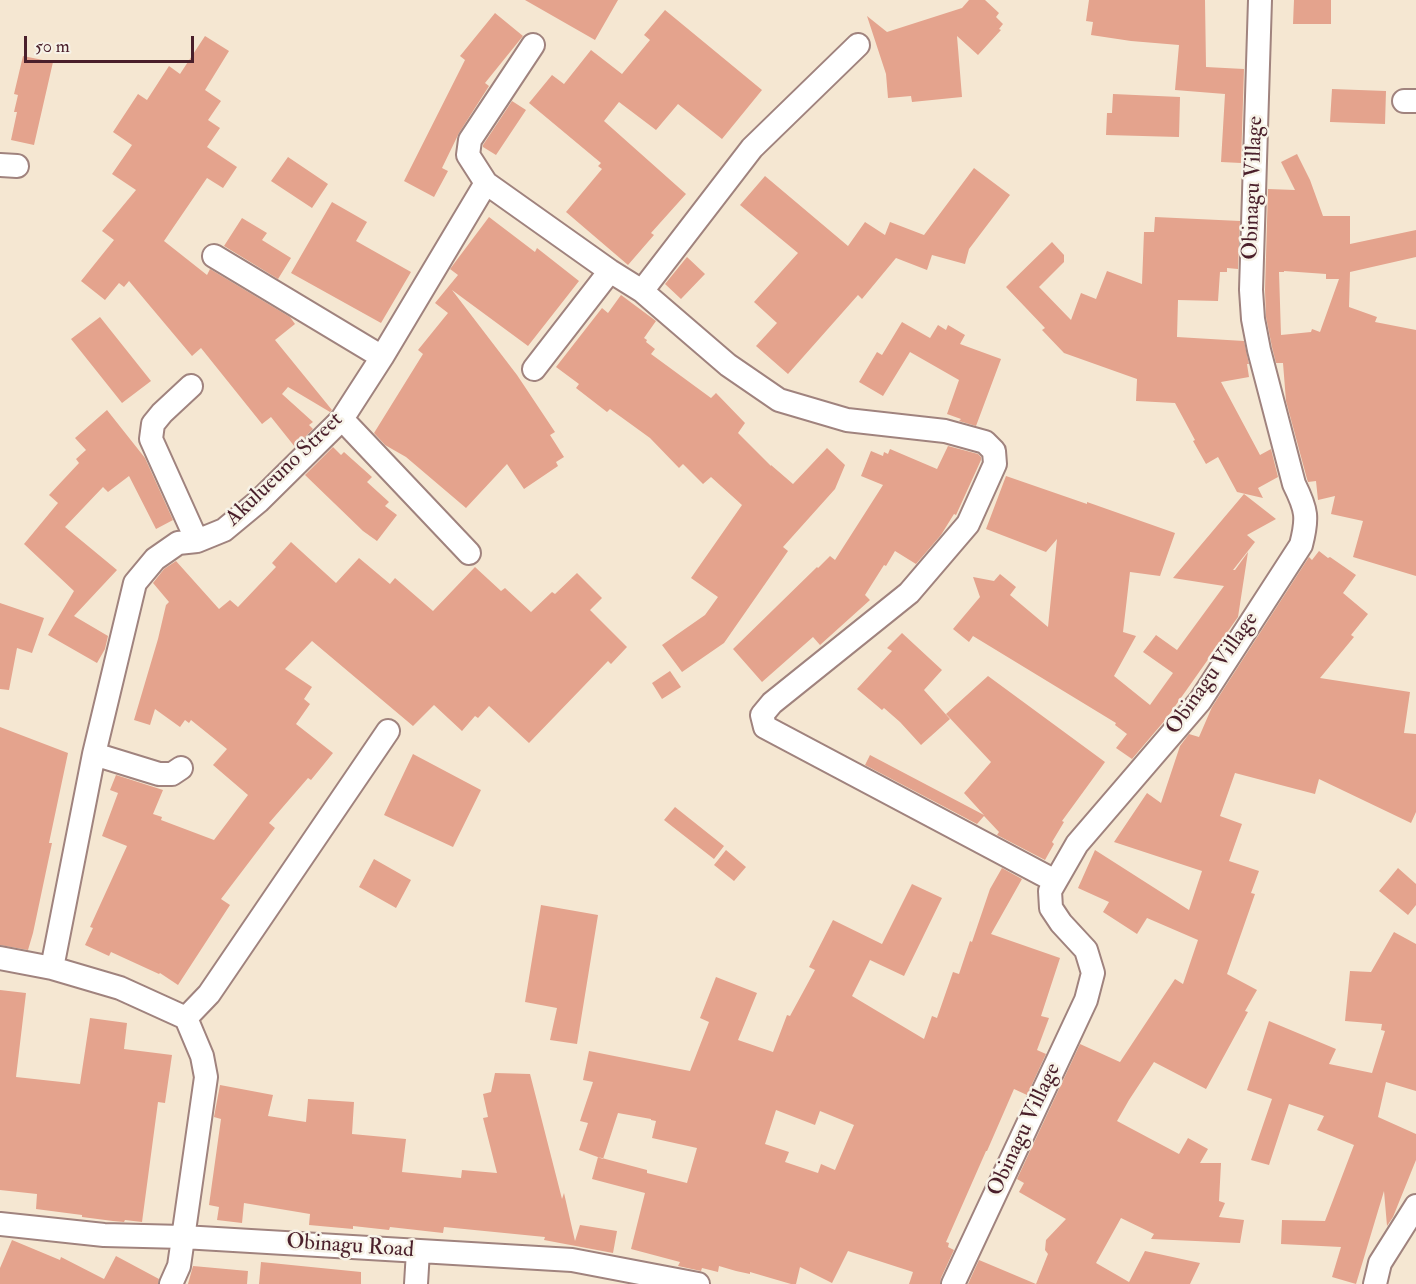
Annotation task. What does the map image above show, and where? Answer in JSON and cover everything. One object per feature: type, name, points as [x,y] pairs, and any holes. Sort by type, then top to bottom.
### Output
[{"type":"street","name":"Obinagu Village","points":[[953,1284],[1086,1000],[1093,974],[1086,950],[1050,908],[1050,891],[1077,844],[1200,701],[1300,545],[1306,524],[1303,502],[1294,484],[1253,319],[1251,290],[1260,0]]},
{"type":"street","points":[[533,45],[470,140],[468,155],[486,183],[642,291],[728,365],[779,400],[847,420],[945,431],[985,442],[994,451],[995,464],[968,524],[909,593],[772,703],[762,715],[765,727],[1055,881]]},
{"type":"street","points":[[642,291],[752,148],[858,45]]},
{"type":"street","name":"Akulueuno Street","points":[[52,968],[94,754],[135,583],[155,559],[178,543],[196,541],[224,530],[259,501],[342,419],[382,357],[486,183]]},
{"type":"street","points":[[214,255],[382,357]]},
{"type":"street","points":[[534,369],[610,271]]},
{"type":"street","points":[[192,386],[153,424],[151,439],[196,541]]},
{"type":"street","points":[[342,419],[469,553]]},
{"type":"street","points":[[186,1018],[209,994],[388,730]]},
{"type":"street","points":[[94,754],[159,774],[172,774],[182,768]]},
{"type":"street","points":[[0,958],[52,968],[120,988],[186,1018],[202,1056],[206,1077],[179,1266],[171,1284]]},
{"type":"street","points":[[1375,1284],[1380,1263],[1416,1206]]},
{"type":"street","name":"Obinagu Road","points":[[0,1224],[104,1235],[183,1237],[572,1260],[698,1284]]},
{"type":"street","points":[[416,1284],[417,1251]]},
{"type":"building","points":[[525,0],[618,0],[595,40]]},
{"type":"building","points":[[969,0],[985,0],[999,13],[996,17],[1003,24],[999,29],[1001,30],[978,55],[957,36],[962,97],[912,102],[911,96],[888,98],[886,74],[867,16],[887,32],[962,8]]},
{"type":"building","points":[[1089,0],[1205,0],[1206,67],[1244,69],[1241,163],[1221,162],[1225,94],[1175,90],[1179,45],[1091,35],[1093,22],[1086,21]]},
{"type":"building","points":[[1294,0],[1331,0],[1331,24],[1293,24]]},
{"type":"building","points":[[665,10],[762,90],[722,139],[678,104],[656,130],[619,102],[604,121],[686,194],[651,233],[654,235],[628,265],[566,212],[602,169],[598,166],[601,163],[529,103],[552,75],[564,84],[591,50],[622,74],[650,40],[644,35]]},
{"type":"building","points":[[495,13],[523,36],[485,83],[489,86],[459,133],[442,168],[448,171],[434,197],[404,181],[465,60],[460,56]]},
{"type":"building","points":[[205,36],[229,51],[205,90],[221,101],[208,120],[220,128],[207,147],[237,167],[223,188],[207,178],[164,241],[207,275],[210,269],[290,317],[295,324],[275,340],[332,410],[330,412],[288,387],[282,394],[313,422],[309,425],[313,429],[295,447],[271,417],[262,424],[201,348],[192,356],[129,281],[124,287],[119,283],[105,300],[81,281],[114,240],[102,231],[136,190],[112,174],[132,145],[113,132],[138,94],[147,100],[169,66],[180,74]]},
{"type":"building","points":[[23,56],[53,62],[34,145],[11,140],[17,112],[14,112],[18,95],[14,94]]},
{"type":"building","points":[[1332,89],[1386,91],[1385,124],[1330,122]]},
{"type":"building","points":[[1113,94],[1180,97],[1179,137],[1106,135],[1107,113],[1112,113]]},
{"type":"building","points":[[512,101],[526,110],[496,155],[483,145]]},
{"type":"building","points":[[1297,154],[1310,180],[1323,216],[1350,216],[1350,244],[1416,230],[1416,257],[1350,272],[1349,307],[1377,317],[1375,322],[1416,330],[1416,576],[1353,557],[1363,521],[1331,514],[1335,496],[1318,500],[1316,481],[1308,482],[1307,479],[1286,401],[1283,363],[1276,363],[1266,317],[1268,189],[1295,190],[1281,162]],"holes":[[[1279,272],[1326,274],[1326,279],[1339,279],[1320,332],[1312,329],[1311,332],[1281,335]]]},
{"type":"building","points":[[288,157],[328,184],[312,208],[271,181]]},
{"type":"building","points":[[974,168],[1010,195],[969,249],[965,264],[932,255],[927,270],[896,258],[862,299],[858,295],[788,374],[756,346],[777,323],[754,302],[798,253],[740,205],[765,176],[848,246],[865,222],[885,235],[890,222],[924,235]]},
{"type":"building","points":[[332,202],[367,222],[356,241],[411,272],[381,323],[291,273]]},
{"type":"building","points":[[489,217],[535,252],[537,248],[579,281],[528,346],[452,290],[517,375],[555,432],[550,435],[564,457],[556,462],[558,466],[524,489],[507,464],[466,508],[406,457],[385,445],[374,433],[423,354],[418,350],[448,313],[435,303],[458,275],[450,269]]},
{"type":"building","points":[[1155,217],[1240,221],[1238,269],[1227,268],[1227,272],[1220,272],[1218,301],[1178,300],[1177,337],[1244,341],[1249,377],[1221,382],[1260,455],[1271,449],[1278,477],[1258,488],[1263,498],[1237,492],[1218,457],[1206,464],[1175,403],[1136,401],[1137,379],[1064,353],[1042,330],[1045,328],[1006,287],[1052,242],[1064,255],[1064,262],[1039,287],[1071,320],[1081,293],[1096,299],[1107,271],[1142,284],[1144,232],[1154,232]]},
{"type":"building","points":[[242,218],[267,233],[262,240],[291,258],[278,279],[224,246]]},
{"type":"building","points":[[687,257],[705,274],[681,299],[665,284]]},
{"type":"building","points":[[621,295],[656,321],[644,338],[655,349],[651,354],[711,398],[716,393],[745,423],[738,433],[793,484],[827,448],[845,465],[835,489],[783,547],[788,551],[724,643],[682,672],[662,645],[705,615],[718,597],[691,578],[742,505],[711,477],[703,484],[683,464],[679,468],[650,438],[610,409],[607,412],[576,388],[579,384],[556,367],[602,308],[608,313]]},
{"type":"building","points":[[100,317],[151,381],[122,403],[71,339]]},
{"type":"building","points":[[902,322],[930,338],[938,325],[946,330],[948,325],[965,335],[960,344],[1001,359],[976,426],[959,421],[961,419],[947,414],[959,380],[910,352],[883,396],[859,382],[877,352],[882,355]]},
{"type":"building","points":[[107,410],[145,458],[173,520],[156,529],[129,476],[108,492],[103,487],[65,527],[117,570],[74,616],[108,636],[105,649],[97,663],[48,635],[74,591],[24,544],[58,503],[49,495],[79,463],[76,459],[86,450],[75,438]]},
{"type":"building","points":[[948,446],[978,454],[981,460],[956,515],[954,514],[941,535],[916,564],[895,551],[865,595],[870,600],[820,645],[813,637],[762,682],[733,649],[817,567],[830,556],[835,560],[883,485],[861,476],[871,451],[883,456],[884,452],[888,454],[890,449],[937,469]]},
{"type":"building","points":[[333,447],[341,455],[344,452],[372,477],[367,482],[389,502],[385,506],[397,515],[377,541],[363,531],[305,475]]},
{"type":"building","points":[[1006,476],[1175,533],[1160,576],[1130,572],[1123,632],[1136,636],[1114,676],[1150,705],[1173,673],[1143,652],[1156,635],[1177,650],[1224,586],[1173,578],[1244,494],[1276,519],[1247,535],[1255,542],[1233,570],[1248,552],[1238,617],[1166,719],[1132,759],[1116,748],[1127,734],[1115,725],[1116,723],[973,636],[969,642],[953,629],[980,597],[973,577],[994,581],[1000,574],[1016,587],[1010,595],[1048,627],[1057,539],[1046,552],[986,529]]},
{"type":"building","points":[[291,542],[336,583],[359,558],[390,584],[395,578],[433,611],[475,567],[501,591],[505,588],[531,612],[577,573],[602,598],[590,610],[627,647],[611,664],[608,661],[529,743],[489,706],[478,718],[475,716],[462,731],[434,705],[413,726],[312,641],[285,669],[312,687],[304,699],[310,704],[296,724],[333,753],[311,780],[308,778],[269,823],[275,828],[221,899],[230,905],[178,985],[160,973],[111,952],[109,956],[85,945],[93,928],[90,927],[127,846],[102,836],[118,793],[110,790],[116,775],[163,790],[153,814],[162,817],[161,820],[214,840],[248,795],[213,765],[227,749],[191,720],[189,723],[185,720],[180,727],[155,709],[150,725],[134,720],[166,605],[169,602],[153,583],[164,569],[176,561],[219,609],[230,600],[238,607],[276,567],[272,563]]},
{"type":"building","points":[[1319,551],[1356,575],[1343,593],[1368,614],[1351,635],[1354,637],[1320,678],[1410,692],[1404,733],[1416,734],[1416,812],[1411,823],[1319,779],[1315,794],[1235,773],[1220,816],[1242,824],[1229,861],[1259,871],[1251,893],[1255,894],[1227,974],[1257,990],[1245,1011],[1248,1012],[1206,1089],[1154,1062],[1117,1121],[1179,1154],[1188,1138],[1208,1149],[1200,1163],[1221,1163],[1219,1201],[1225,1203],[1219,1217],[1244,1220],[1240,1243],[1151,1239],[1154,1234],[1121,1218],[1096,1263],[1129,1282],[1145,1251],[1200,1263],[1190,1284],[1036,1284],[1048,1254],[1045,1250],[1046,1240],[1066,1219],[1019,1192],[1024,1183],[1017,1179],[1080,1044],[1120,1062],[1175,979],[1183,984],[1198,940],[1147,918],[1137,934],[1103,912],[1109,902],[1078,888],[1095,850],[1189,910],[1202,871],[1114,842],[1147,793],[1161,803],[1180,746],[1189,734],[1199,737],[1212,707],[1309,557],[1312,560]]},
{"type":"building","points":[[0,603],[44,618],[32,653],[17,648],[9,690],[0,689]]},
{"type":"building","points":[[902,633],[942,670],[924,690],[950,719],[921,745],[884,708],[882,710],[857,689],[892,651],[887,648]]},
{"type":"building","points":[[670,671],[681,687],[662,699],[652,683]]},
{"type":"building","points":[[988,676],[1105,762],[1062,821],[1064,822],[1045,860],[997,835],[999,832],[984,816],[977,824],[865,765],[870,755],[984,815],[964,793],[991,762],[946,714]]},
{"type":"building","points":[[0,727],[68,753],[49,843],[52,843],[28,950],[0,945]]},
{"type":"building","points":[[413,754],[481,790],[453,847],[384,815]]},
{"type":"building","points":[[675,807],[724,846],[714,859],[664,820]]},
{"type":"building","points":[[726,850],[746,867],[734,881],[714,865]]},
{"type":"building","points":[[374,859],[411,880],[396,908],[359,887]]},
{"type":"building","points":[[1002,868],[1022,879],[991,934],[1060,958],[1041,1016],[1049,1018],[1037,1050],[1046,1054],[1027,1095],[1014,1089],[946,1242],[949,1243],[948,1247],[954,1250],[940,1284],[909,1284],[913,1272],[848,1251],[832,1283],[800,1267],[796,1284],[791,1284],[719,1266],[718,1272],[678,1266],[680,1262],[631,1249],[645,1193],[592,1179],[598,1157],[579,1150],[588,1123],[580,1121],[593,1082],[583,1080],[589,1051],[690,1071],[709,1022],[700,1018],[716,977],[757,993],[738,1040],[773,1052],[787,1015],[790,1016],[815,970],[809,967],[833,920],[882,944],[912,884],[942,898],[904,976],[870,960],[852,996],[924,1039],[932,1016],[937,1018],[953,972],[959,974],[990,889]],"holes":[[[776,1110],[815,1125],[820,1111],[854,1125],[835,1170],[821,1164],[818,1173],[785,1162],[789,1152],[765,1144]],[[618,1113],[656,1121],[652,1138],[697,1148],[687,1183],[647,1173],[647,1170],[603,1158]]]},
{"type":"building","points":[[1398,868],[1416,884],[1416,905],[1408,915],[1379,891]]},
{"type":"building","points":[[541,905],[598,915],[577,1044],[550,1040],[557,1008],[525,1002]]},
{"type":"building","points":[[1394,932],[1416,944],[1416,1091],[1386,1082],[1378,1117],[1416,1134],[1416,1160],[1393,1217],[1387,1226],[1384,1191],[1356,1284],[1332,1277],[1341,1247],[1281,1244],[1282,1220],[1325,1221],[1354,1145],[1317,1130],[1324,1116],[1289,1104],[1269,1165],[1251,1160],[1272,1099],[1247,1090],[1269,1021],[1336,1049],[1329,1064],[1372,1073],[1385,1031],[1381,1030],[1382,1024],[1345,1021],[1350,971],[1371,972]]},
{"type":"building","points":[[0,990],[26,993],[16,1077],[80,1084],[90,1018],[127,1023],[124,1049],[172,1055],[165,1103],[158,1102],[142,1222],[113,1221],[36,1209],[37,1194],[0,1190]]},
{"type":"building","points":[[495,1073],[530,1074],[562,1199],[564,1193],[575,1241],[580,1225],[617,1231],[613,1253],[544,1240],[545,1237],[444,1227],[443,1233],[390,1227],[389,1230],[309,1225],[310,1214],[244,1203],[242,1223],[217,1220],[219,1207],[209,1205],[221,1119],[214,1117],[220,1085],[273,1095],[268,1116],[306,1122],[308,1099],[354,1102],[352,1134],[406,1139],[402,1172],[461,1178],[462,1170],[497,1173],[483,1118],[488,1117],[483,1094],[491,1092]]},
{"type":"building","points":[[12,1240],[60,1260],[61,1257],[104,1279],[116,1256],[159,1279],[158,1284],[0,1284],[0,1268]]},
{"type":"building","points":[[979,1260],[1036,1284],[968,1284]]},
{"type":"building","points":[[261,1262],[361,1272],[361,1284],[259,1284]]},
{"type":"building","points":[[193,1266],[248,1271],[247,1284],[188,1284]]}]
